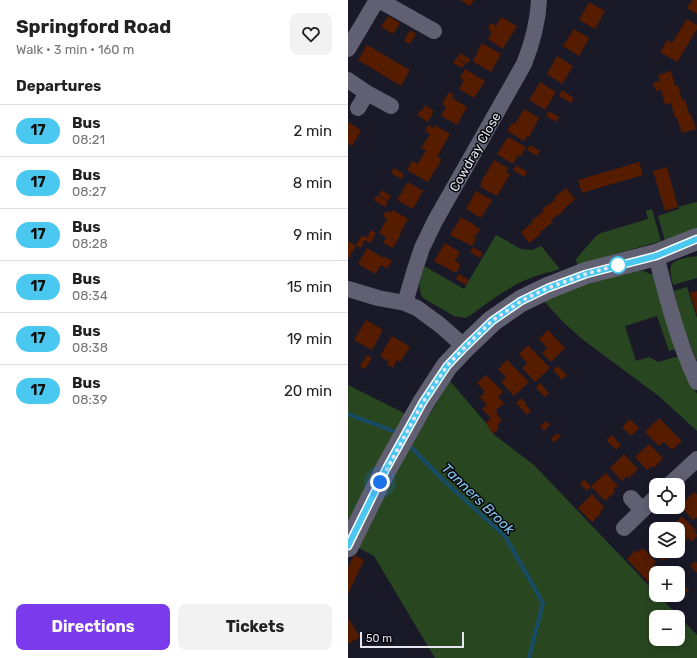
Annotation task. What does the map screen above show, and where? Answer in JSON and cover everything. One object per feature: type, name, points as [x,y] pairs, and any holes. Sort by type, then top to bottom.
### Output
[{"type":"street","points":[[348,49],[378,0],[434,31]]},
{"type":"street","name":"Cowdray Close","points":[[405,303],[422,248],[435,221],[524,64],[530,50],[535,31],[539,0]]},
{"type":"street","points":[[348,80],[367,93],[391,106]]},
{"type":"street","points":[[358,108],[367,93]]},
{"type":"street","points":[[348,546],[386,469],[423,402],[447,366],[492,321],[521,301],[548,288],[586,274],[656,256],[697,238]]},
{"type":"street","points":[[656,256],[677,334],[697,382]]},
{"type":"street","points":[[348,289],[370,296],[405,303],[417,308],[428,315],[465,347]]},
{"type":"street","points":[[677,478],[697,459]]},
{"type":"street","points":[[631,498],[642,510]]},
{"type":"street","points":[[624,528],[649,504]]},
{"type":"green space","points":[[697,202],[697,228],[665,241],[658,216],[679,209],[678,207]]},
{"type":"green space","points":[[652,209],[661,241],[577,265],[576,259],[596,236],[601,233],[648,219],[646,211]]},
{"type":"green space","points":[[496,235],[521,249],[532,250],[541,246],[560,269],[527,279],[519,283],[465,318],[454,316],[423,298],[419,286],[424,266],[464,289]]},
{"type":"green space","points":[[697,256],[697,278],[673,285],[670,270],[672,264],[682,259]]},
{"type":"green space","points":[[635,270],[656,274],[676,349],[669,351],[657,316],[625,326],[636,361],[649,357],[658,362],[679,356],[697,394],[697,431],[660,397],[582,339],[562,321],[544,301],[562,292]]},
{"type":"green space","points":[[687,287],[697,318],[697,361],[682,323],[674,291]]},
{"type":"green space","points":[[450,381],[486,423],[493,434],[534,465],[649,586],[649,602],[665,602],[673,610],[649,610],[649,646],[685,646],[685,623],[697,635],[697,658],[435,658],[374,556],[357,547],[386,489]]},
{"type":"green space","points":[[348,385],[406,414],[348,522]]},
{"type":"building","points":[[460,0],[474,0],[470,6]]},
{"type":"building","points":[[692,0],[697,0],[697,14],[687,8]]},
{"type":"building","points":[[589,2],[605,11],[595,29],[579,20]]},
{"type":"building","points":[[388,16],[400,23],[393,34],[381,27]]},
{"type":"building","points":[[501,17],[517,26],[503,49],[488,39],[492,32],[488,29],[491,23],[496,26]]},
{"type":"building","points":[[687,19],[697,25],[697,29],[677,62],[660,52],[667,40],[672,43]]},
{"type":"building","points":[[574,29],[589,38],[579,56],[563,46]]},
{"type":"building","points":[[410,30],[416,34],[410,44],[404,41]]},
{"type":"building","points":[[482,43],[501,54],[491,72],[472,61]]},
{"type":"building","points":[[367,45],[410,70],[401,86],[358,60]]},
{"type":"building","points":[[460,53],[470,59],[467,64],[457,58]]},
{"type":"building","points":[[557,56],[573,66],[562,84],[547,74]]},
{"type":"building","points":[[456,58],[465,64],[462,68],[453,63]]},
{"type":"building","points":[[465,69],[485,81],[474,98],[459,89],[464,80],[460,78]]},
{"type":"building","points":[[671,71],[675,86],[678,85],[682,100],[685,99],[689,114],[691,114],[696,129],[682,133],[677,118],[675,118],[671,103],[665,105],[661,90],[656,91],[653,83],[660,81],[658,75]]},
{"type":"building","points":[[540,82],[556,92],[545,110],[529,100]]},
{"type":"building","points":[[562,90],[574,98],[571,103],[559,96]]},
{"type":"building","points":[[449,92],[454,95],[452,98],[467,107],[457,125],[441,116],[446,107],[442,104]]},
{"type":"building","points":[[425,105],[434,111],[428,122],[417,115],[420,110],[422,111]]},
{"type":"building","points":[[524,109],[539,118],[529,137],[527,136],[524,141],[507,131],[512,123],[515,124]]},
{"type":"building","points":[[549,111],[559,117],[556,122],[546,116]]},
{"type":"building","points":[[348,122],[361,130],[352,146],[348,143]]},
{"type":"building","points":[[428,125],[433,128],[434,125],[450,134],[437,157],[442,159],[428,182],[407,170],[412,161],[418,164],[426,150],[421,148],[430,134],[425,131]]},
{"type":"building","points":[[508,137],[526,147],[521,156],[518,155],[513,164],[497,154]]},
{"type":"building","points":[[530,145],[540,151],[537,156],[527,150]]},
{"type":"building","points":[[494,160],[508,168],[506,172],[510,174],[497,196],[480,187],[481,182]]},
{"type":"building","points":[[639,162],[643,175],[582,193],[578,180]]},
{"type":"building","points":[[516,165],[527,172],[524,177],[513,170]]},
{"type":"building","points":[[667,167],[678,207],[665,211],[653,171]]},
{"type":"building","points":[[394,168],[404,174],[401,179],[391,173]]},
{"type":"building","points":[[408,182],[423,191],[413,209],[397,200]]},
{"type":"building","points":[[566,188],[575,199],[563,210],[564,211],[551,220],[553,222],[540,232],[541,234],[529,243],[521,232],[533,222],[531,221],[544,211],[542,209],[555,200],[554,198]]},
{"type":"building","points":[[381,190],[391,196],[388,201],[379,195]]},
{"type":"building","points":[[476,191],[492,200],[481,218],[466,209]]},
{"type":"building","points":[[377,195],[388,202],[385,207],[374,200]]},
{"type":"building","points":[[393,210],[408,219],[393,248],[383,243],[386,237],[379,233],[387,219],[383,216],[386,211],[391,213]]},
{"type":"building","points":[[461,217],[480,229],[475,237],[471,235],[476,239],[472,246],[450,235]]},
{"type":"building","points":[[371,230],[376,233],[371,243],[365,240],[361,248],[356,245],[362,235],[367,238]]},
{"type":"building","points":[[348,241],[356,246],[348,259]]},
{"type":"building","points":[[445,243],[460,252],[455,261],[459,263],[460,266],[457,272],[454,272],[434,261]]},
{"type":"building","points":[[473,247],[483,253],[480,258],[470,252]]},
{"type":"building","points":[[367,248],[392,261],[387,269],[381,265],[375,274],[358,264]]},
{"type":"building","points":[[459,274],[469,280],[466,285],[456,279]]},
{"type":"building","points":[[697,291],[697,315],[690,293]]},
{"type":"building","points":[[366,320],[383,330],[372,350],[354,340]]},
{"type":"building","points":[[548,330],[565,348],[551,362],[542,353],[547,348],[539,339]]},
{"type":"building","points":[[392,336],[410,347],[400,362],[397,360],[393,368],[387,364],[389,362],[380,356]]},
{"type":"building","points":[[528,345],[550,368],[535,382],[522,368],[527,363],[519,354]]},
{"type":"building","points":[[367,355],[372,358],[365,369],[360,366]]},
{"type":"building","points":[[507,360],[529,382],[514,396],[501,382],[506,377],[498,369]]},
{"type":"building","points":[[558,366],[567,375],[562,380],[553,370]]},
{"type":"building","points":[[486,375],[503,392],[498,397],[504,403],[495,411],[502,420],[497,426],[499,428],[493,434],[486,423],[491,418],[482,409],[487,405],[480,397],[485,392],[477,383]]},
{"type":"building","points":[[540,383],[549,393],[545,397],[536,388]]},
{"type":"building","points":[[521,398],[531,411],[527,415],[516,403]]},
{"type":"building","points":[[659,418],[682,441],[672,450],[664,442],[659,446],[645,432]]},
{"type":"building","points":[[630,419],[639,428],[631,436],[622,427]]},
{"type":"building","points":[[546,421],[550,425],[544,431],[540,426]]},
{"type":"building","points":[[557,433],[561,436],[554,442],[551,439]]},
{"type":"building","points":[[612,435],[621,445],[616,450],[606,440]]},
{"type":"building","points":[[649,444],[663,458],[654,468],[652,466],[647,470],[635,457]]},
{"type":"building","points":[[624,454],[638,469],[629,478],[627,476],[622,481],[610,468]]},
{"type":"building","points":[[606,473],[618,486],[613,490],[615,492],[605,501],[591,486]]},
{"type":"building","points":[[584,479],[591,487],[587,491],[580,484]]},
{"type":"building","points":[[694,492],[697,495],[697,517],[693,520],[685,511],[685,501]]},
{"type":"building","points":[[592,494],[604,507],[600,512],[601,513],[592,522],[578,508]]},
{"type":"building","points":[[682,516],[696,530],[694,532],[697,536],[691,542],[688,538],[685,541],[685,522],[676,522]]},
{"type":"building","points":[[643,548],[649,554],[649,558],[652,558],[656,562],[653,565],[654,566],[649,566],[648,582],[627,559],[636,550],[638,552]]},
{"type":"building","points":[[354,555],[364,560],[348,594],[348,568]]},
{"type":"building","points":[[695,561],[697,563],[697,573],[690,566]]},
{"type":"building","points":[[685,586],[689,590],[685,593]]},
{"type":"building","points":[[348,618],[360,637],[348,644]]},
{"type":"waterway","name":"Tanners Brook","points":[[348,414],[393,431]]},
{"type":"waterway","name":"Tanners Brook","points":[[412,448],[443,480],[505,536],[543,603],[529,658]]},
{"type":"bus line","name":"17","points":[[348,546],[386,469],[423,402],[447,366],[492,321],[521,301],[548,288],[586,274],[656,256],[697,239]]},
{"type":"route","points":[[380,482],[423,402],[447,366],[492,321],[521,301],[548,288],[586,274],[618,265]]}]
